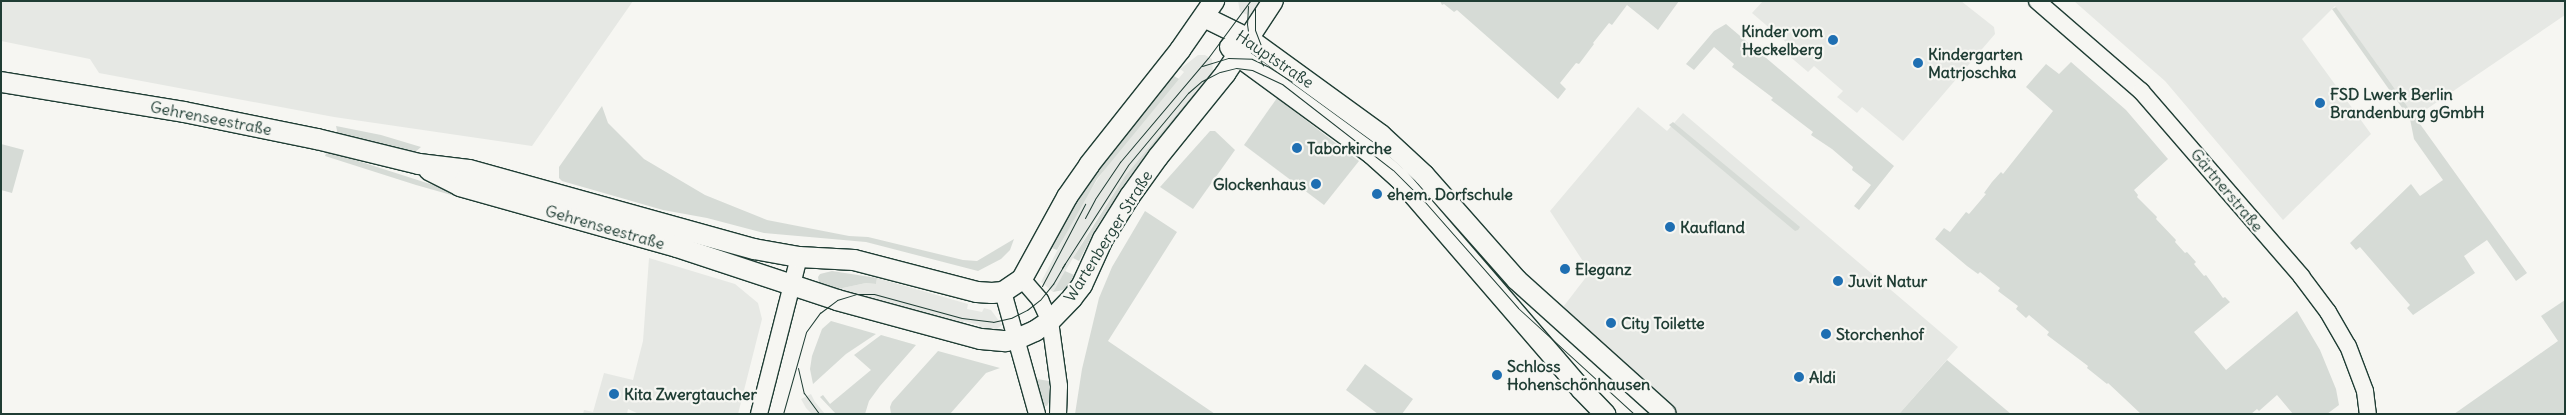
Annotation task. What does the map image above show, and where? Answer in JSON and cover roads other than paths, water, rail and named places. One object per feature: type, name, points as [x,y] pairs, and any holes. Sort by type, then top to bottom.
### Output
[{"type":"main road","name":"Wartenberger Straße","points":[[793,286],[837,300],[981,339],[1006,341],[1017,339],[1035,331],[1050,321],[1082,285],[1102,239],[1130,196],[1238,56],[1273,1]]},
{"type":"main road","name":"Hauptstraße","points":[[1209,9],[1381,135],[1424,175],[1507,270],[1666,414]]},
{"type":"main road","name":"Hauptstraße","points":[[1209,9],[1238,56],[1372,154],[1399,178],[1549,353],[1605,414]]},
{"type":"main road","points":[[799,257],[854,260],[977,292],[1003,292],[1022,279],[1067,197],[1089,165],[1209,9]]},
{"type":"main road","name":"Gehrenseestraße","points":[[1,82],[210,117],[317,139],[419,164],[469,170],[754,248],[799,257]]},
{"type":"main road","name":"Gehrenseestraße","points":[[419,164],[460,186],[677,248],[793,286]]},
{"type":"main road","points":[[1549,353],[1553,342],[1561,334],[1571,329]]},
{"type":"street","name":"Gärtnerstraße","points":[[2037,1],[2141,91],[2301,276],[2328,312],[2348,346],[2365,391],[2368,414]]},
{"type":"street","points":[[759,414],[799,257]]},
{"type":"street","points":[[1022,279],[1040,300],[1050,321],[1059,386],[1058,414]]},
{"type":"street","points":[[1003,292],[1037,414]]},
{"type":"tram line","points":[[1085,218],[1095,199],[1120,162],[1208,58],[1250,1]]},
{"type":"tram line","points":[[1248,6],[1247,24],[1249,39],[1263,65]]},
{"type":"tram line","points":[[1255,8],[1255,30],[1265,56]]},
{"type":"tram line","points":[[1202,66],[1228,58],[1252,59],[1269,67],[1292,82]]},
{"type":"tram line","points":[[1062,268],[1128,165],[1188,93],[1202,81],[1220,72],[1236,68],[1252,70],[1282,84],[1393,170],[1425,202],[1518,308],[1634,414]]},
{"type":"tram line","points":[[1042,286],[1085,204]]},
{"type":"tram line","points":[[783,414],[806,332],[820,313],[837,300],[857,294],[874,294],[962,318],[993,322],[1011,318],[1027,310],[1040,300],[1053,284],[1065,263]]},
{"type":"tram line","points":[[798,368],[804,393],[819,414]]},
{"type":"place","name":"Kinder vom Heckelberg","points":[[1833,40]]},
{"type":"place","name":"Kindergarten Matrjoschka","points":[[1918,63]]},
{"type":"place","name":"FSD Lwerk Berlin Brandenburg gGmbH","points":[[2320,103]]},
{"type":"place","name":"Taborkirche","points":[[1297,148]]},
{"type":"place","name":"Glockenhaus","points":[[1316,184]]},
{"type":"place","name":"ehem. Dorfschule","points":[[1377,194]]},
{"type":"place","name":"Kaufland","points":[[1670,227]]},
{"type":"place","name":"Eleganz","points":[[1565,269]]},
{"type":"place","name":"Juvit Natur","points":[[1838,281]]},
{"type":"place","name":"City Toilette","points":[[1611,323]]},
{"type":"place","name":"Storchenhof","points":[[1826,334]]},
{"type":"place","name":"Schloss Hohenschönhausen","points":[[1497,375]]},
{"type":"place","name":"Aldi","points":[[1799,377]]},
{"type":"place","name":"Kita Zwergtaucher","points":[[614,394]]}]
